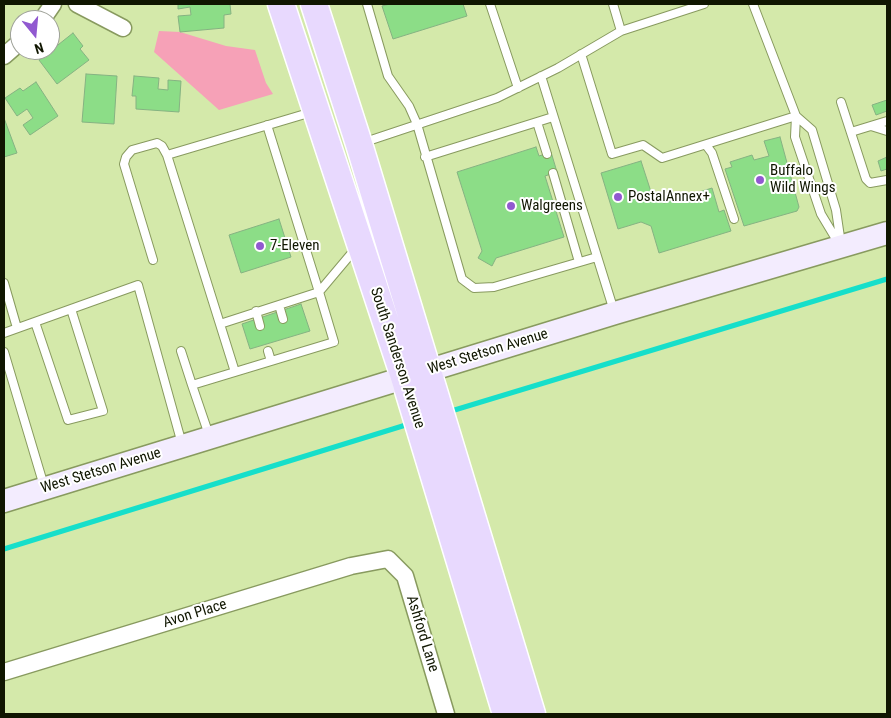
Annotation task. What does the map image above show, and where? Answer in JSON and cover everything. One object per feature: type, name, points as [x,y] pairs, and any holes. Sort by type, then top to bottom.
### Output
[{"type":"main road","name":"South Sanderson Avenue","points":[[281,4],[360,242],[416,374]]},
{"type":"main road","name":"South Sanderson Avenue","points":[[314,4],[359,144],[416,374],[532,714]]},
{"type":"main road","name":"West Stetson Avenue","points":[[4,501],[615,313],[842,248],[887,233]]},
{"type":"main road","name":"South Sanderson Avenue","points":[[430,419],[506,714]]},
{"type":"street","points":[[77,4],[123,28]]},
{"type":"street","name":"Avon Place","points":[[4,672],[351,566],[388,559]]},
{"type":"street","name":"Ashford Lane","points":[[388,559],[405,576],[446,714]]},
{"type":"lane","points":[[367,4],[388,76],[409,106],[417,124],[425,157],[462,279],[474,288],[494,288],[597,257]]},
{"type":"lane","points":[[490,4],[518,88]]},
{"type":"lane","points":[[613,4],[620,31]]},
{"type":"lane","points":[[359,144],[497,98],[581,54],[620,31],[704,4]]},
{"type":"lane","points":[[753,4],[796,116],[795,137],[821,214],[842,248]]},
{"type":"lane","points":[[581,54],[612,154],[643,145],[662,158],[796,116]]},
{"type":"lane","points":[[540,76],[615,313]]},
{"type":"lane","points":[[841,102],[866,179],[870,183],[887,180]]},
{"type":"lane","points":[[167,156],[316,111]]},
{"type":"lane","points":[[796,116],[812,130],[836,210],[842,248]]},
{"type":"lane","points":[[425,157],[553,117]]},
{"type":"lane","points":[[851,132],[887,121]]},
{"type":"lane","points":[[537,122],[547,154]]},
{"type":"lane","points":[[192,385],[334,342],[267,126]]},
{"type":"lane","points":[[871,126],[887,131]]},
{"type":"lane","points":[[153,260],[124,164],[126,157],[132,150],[157,143],[162,146],[167,156],[235,372]]},
{"type":"lane","points":[[706,145],[712,153],[734,219]]},
{"type":"lane","points":[[552,173],[579,262]]},
{"type":"lane","points":[[220,324],[318,292],[360,242]]},
{"type":"lane","points":[[4,283],[17,328]]},
{"type":"lane","points":[[4,333],[138,285],[182,446]]},
{"type":"lane","points":[[279,305],[283,318]]},
{"type":"lane","points":[[35,322],[68,420],[103,411],[71,309]]},
{"type":"lane","points":[[256,312],[260,326]]},
{"type":"lane","points":[[291,344],[294,354]]},
{"type":"lane","points":[[181,351],[210,438]]},
{"type":"lane","points":[[268,351],[271,361]]},
{"type":"lane","points":[[4,352],[45,488]]},
{"type":"shaded area","points":[[159,31],[180,32],[226,46],[255,50],[266,83],[273,94],[219,110],[154,52]]},
{"type":"building","points":[[178,4],[230,4],[231,14],[224,15],[224,28],[180,32],[178,16],[191,15],[190,7],[178,9]]},
{"type":"building","points":[[390,4],[463,4],[467,16],[393,39],[382,6]]},
{"type":"building","points":[[73,33],[83,46],[80,49],[89,60],[57,84],[39,60],[60,60],[60,43]]},
{"type":"building","points":[[86,74],[117,76],[114,124],[82,122]]},
{"type":"building","points":[[134,76],[159,78],[158,89],[168,90],[168,80],[181,81],[179,112],[136,109],[136,96],[132,96]]},
{"type":"building","points":[[36,82],[58,116],[30,135],[23,125],[33,118],[27,109],[17,116],[5,98],[20,88],[23,91]]},
{"type":"building","points":[[887,100],[887,111],[876,115],[872,105]]},
{"type":"building","points":[[4,118],[17,153],[4,157]]},
{"type":"building","name":"Buffalo Wild Wings","points":[[780,137],[799,207],[797,211],[744,226],[725,169],[732,167],[730,162],[752,155],[754,160],[769,156],[764,141]]},
{"type":"building","name":"Walgreens","points":[[536,147],[539,156],[551,152],[557,172],[545,176],[564,237],[496,258],[492,266],[478,258],[482,251],[457,172]]},
{"type":"building","points":[[887,157],[887,169],[881,171],[878,161]]},
{"type":"building","points":[[641,161],[653,198],[664,203],[712,188],[719,212],[724,210],[731,231],[659,253],[651,226],[641,222],[618,229],[601,173]]},
{"type":"building","name":"7-Eleven","points":[[279,219],[291,257],[241,273],[229,235]]},
{"type":"building","points":[[301,304],[310,331],[250,349],[242,324]]},
{"type":"waterway","points":[[448,412],[887,279]]},
{"type":"waterway","points":[[4,549],[409,424]]},
{"type":"place","name":"Buffalo Wild Wings","points":[[760,180]]},
{"type":"place","name":"PostalAnnex+","points":[[618,197]]},
{"type":"place","name":"Walgreens","points":[[511,206]]},
{"type":"place","name":"7-Eleven","points":[[260,246]]}]
